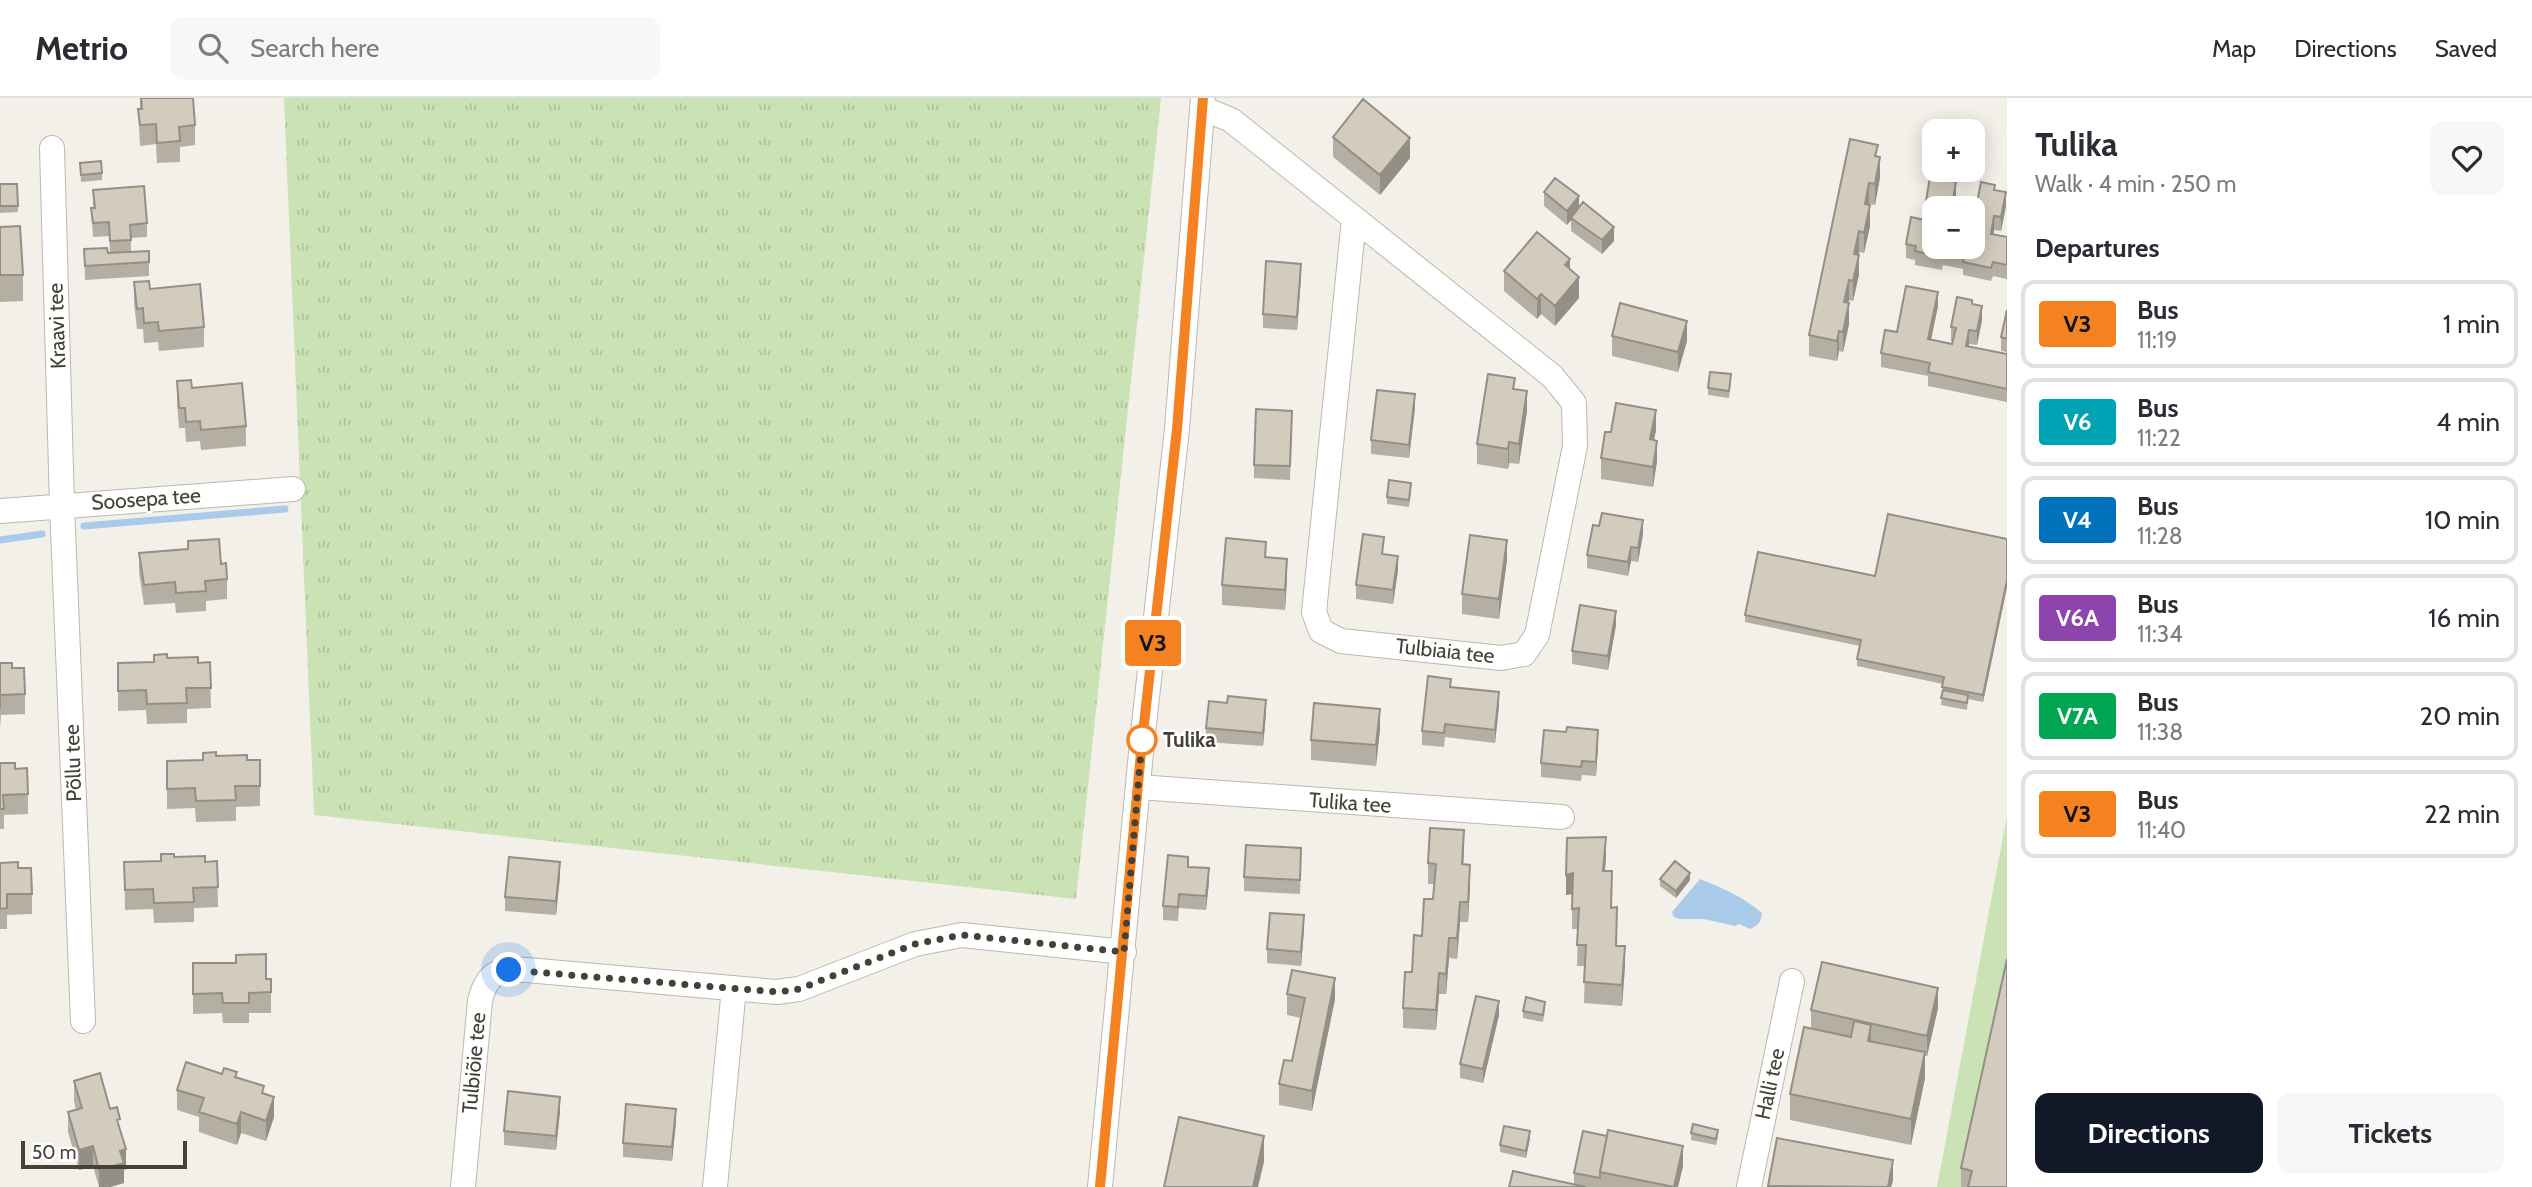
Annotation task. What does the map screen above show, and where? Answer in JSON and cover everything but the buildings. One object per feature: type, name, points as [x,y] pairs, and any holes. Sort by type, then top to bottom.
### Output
[{"type":"street","name":"Tulbiaia tee","points":[[1203,103],[1231,120],[1552,376],[1574,403],[1575,446],[1538,635],[1524,654],[1501,658],[1341,641],[1321,631],[1314,612],[1354,219]]},
{"type":"street","points":[[1100,1187],[1138,787],[1177,429],[1203,103]]},
{"type":"street","name":"Kraavi tee","points":[[52,148],[62,505]]},
{"type":"street","name":"Soosepa tee","points":[[0,511],[293,489]]},
{"type":"street","name":"Põllu tee","points":[[62,505],[83,1021]]},
{"type":"street","name":"Tulika tee","points":[[1138,787],[1562,817]]},
{"type":"street","name":"Tulbiõie tee","points":[[463,1187],[480,1001],[485,983],[495,974],[509,970],[527,970],[778,992],[799,989],[915,944],[962,935],[1124,952]]},
{"type":"street","name":"Halli tee","points":[[1749,1187],[1792,981]]},
{"type":"street","points":[[715,1187],[734,988]]},
{"type":"green space","points":[[284,98],[1161,98],[1076,899],[314,815]]},
{"type":"green space","points":[[2007,816],[2007,1187],[1937,1187]]},
{"type":"water","points":[[1700,879],[1755,907],[1762,913],[1759,923],[1750,929],[1739,924],[1735,926],[1704,919],[1674,917],[1672,912]]},
{"type":"waterway","points":[[84,526],[285,509]]},
{"type":"waterway","points":[[0,540],[42,534]]},
{"type":"bus line","name":"V3","points":[[1100,1187],[1142,742],[1177,429],[1203,98]]},
{"type":"place","name":"Tulika","points":[[1142,740]]},
{"type":"route","points":[[509,970],[778,992],[799,989],[915,944],[944,937],[983,936],[1124,952],[1142,740]]}]
